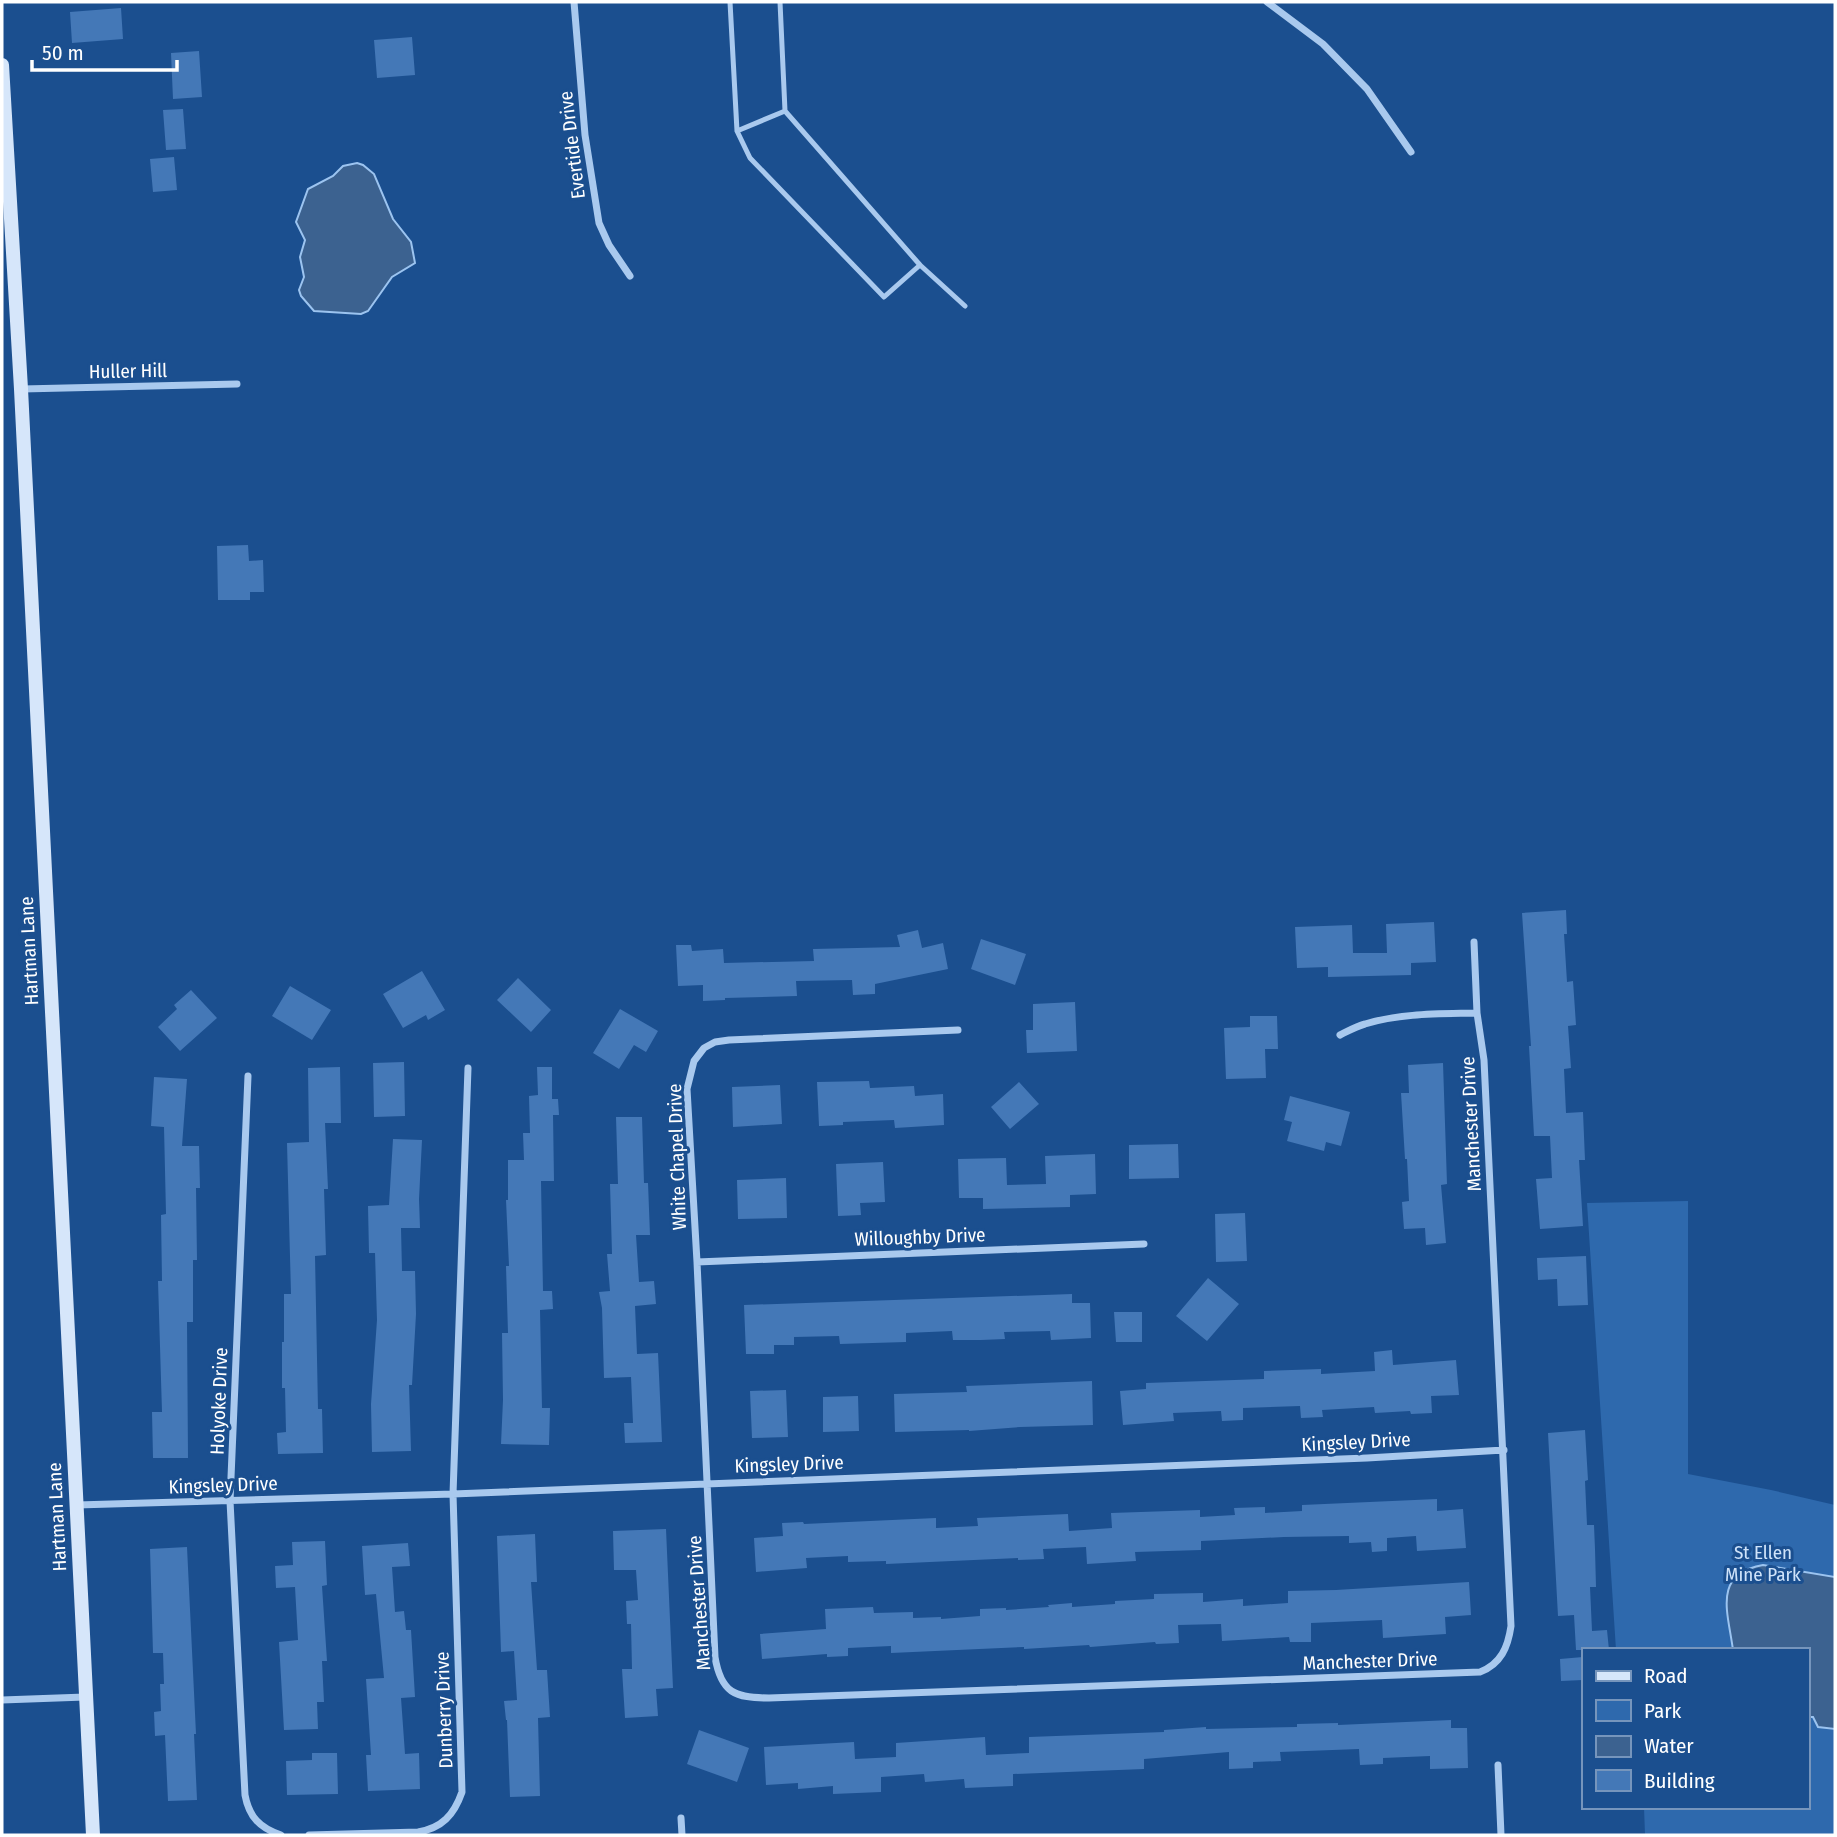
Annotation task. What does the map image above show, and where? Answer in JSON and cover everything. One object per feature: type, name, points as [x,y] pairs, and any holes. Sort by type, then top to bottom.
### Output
[{"type":"street","name":"Evertide Drive","points":[[574,2],[585,135],[598,223],[630,276]]},
{"type":"street","points":[[1266,2],[1323,44],[1367,89],[1411,152]]},
{"type":"street","name":"Hartman Lane","points":[[2,65],[21,389],[93,1835]]},
{"type":"street","name":"Huller Hill","points":[[21,389],[237,384]]},
{"type":"street","name":"Manchester Drive","points":[[708,1483],[715,1657],[723,1684],[744,1697],[1471,1673],[1480,1672],[1497,1663],[1509,1639],[1511,1626],[1485,1060],[1477,1013],[1474,942]]},
{"type":"street","points":[[1340,1035],[1364,1024],[1383,1020],[1430,1014],[1477,1013]]},
{"type":"street","name":"White Chapel Drive","points":[[708,1483],[687,1089],[694,1061],[704,1048],[715,1042],[729,1040],[958,1030]]},
{"type":"street","points":[[453,1494],[468,1068]]},
{"type":"street","name":"Holyoke Drive","points":[[248,1076],[230,1501],[245,1794],[252,1816],[262,1827],[281,1835]]},
{"type":"street","name":"Willoughby Drive","points":[[697,1262],[1144,1244]]},
{"type":"street","name":"Kingsley Drive","points":[[76,1505],[453,1494],[1367,1458],[1504,1450]]},
{"type":"street","name":"Dunberry Drive","points":[[349,1835],[431,1830],[452,1814],[462,1792],[453,1494]]},
{"type":"street","points":[[2,1700],[85,1697]]},
{"type":"street","points":[[1498,1765],[1501,1835]]},
{"type":"street","points":[[681,1818],[682,1835]]},
{"type":"street","points":[[309,1835],[349,1835]]},
{"type":"lane","points":[[730,2],[737,131],[750,158],[884,297],[920,265]]},
{"type":"lane","points":[[780,2],[786,111],[920,265],[965,306]]},
{"type":"lane","points":[[737,131],[786,111]]},
{"type":"green space","name":"St Ellen Mine Park","points":[[1688,1201],[1688,1474],[1835,1505],[1835,1835],[1645,1835],[1644,1809],[1809,1809],[1809,1648],[1616,1648],[1587,1203]]},
{"type":"water","points":[[357,163],[374,174],[393,219],[411,242],[415,263],[392,277],[368,311],[361,314],[314,311],[299,290],[304,277],[300,257],[305,240],[296,222],[308,189],[333,176],[343,166]]},
{"type":"water","points":[[1763,1565],[1835,1577],[1835,1729],[1818,1727],[1813,1717],[1809,1717],[1809,1648],[1733,1648],[1727,1597],[1736,1577]]},
{"type":"building","points":[[121,8],[123,39],[72,43],[70,12]]},
{"type":"building","points":[[412,37],[415,75],[377,78],[374,40]]},
{"type":"building","points":[[199,51],[202,97],[173,99],[171,53]]},
{"type":"building","points":[[183,109],[186,149],[166,150],[163,110]]},
{"type":"building","points":[[174,157],[177,190],[153,192],[150,159]]},
{"type":"building","points":[[248,545],[249,561],[263,560],[264,592],[250,592],[250,600],[218,600],[217,546]]},
{"type":"building","points":[[1566,910],[1567,934],[1564,934],[1567,982],[1573,981],[1576,1025],[1568,1026],[1571,1068],[1564,1069],[1566,1113],[1583,1112],[1585,1160],[1579,1160],[1583,1226],[1540,1229],[1536,1179],[1552,1178],[1550,1136],[1534,1136],[1522,913]]},
{"type":"building","points":[[1434,922],[1436,962],[1411,963],[1411,975],[1328,977],[1328,967],[1297,968],[1295,927],[1352,925],[1353,953],[1387,953],[1386,924]]},
{"type":"building","points":[[918,930],[922,948],[943,943],[948,969],[875,984],[875,994],[853,995],[852,980],[796,981],[797,996],[703,1001],[703,985],[678,986],[676,945],[691,945],[692,951],[723,949],[724,963],[814,961],[813,949],[900,947],[897,935]]},
{"type":"building","points":[[981,939],[1026,954],[1015,985],[971,969]]},
{"type":"building","points":[[422,971],[445,1010],[428,1020],[426,1015],[403,1028],[383,994]]},
{"type":"building","points":[[518,978],[551,1010],[531,1032],[497,1000]]},
{"type":"building","points":[[290,986],[331,1010],[312,1040],[272,1016]]},
{"type":"building","points":[[191,990],[217,1018],[180,1051],[158,1027],[177,1009],[174,1005]]},
{"type":"building","points":[[1075,1002],[1077,1051],[1027,1053],[1026,1030],[1033,1030],[1033,1004]]},
{"type":"building","points":[[620,1009],[658,1031],[646,1052],[634,1045],[619,1069],[593,1053]]},
{"type":"building","points":[[1250,1016],[1277,1016],[1278,1049],[1265,1049],[1266,1078],[1226,1079],[1224,1028],[1250,1027]]},
{"type":"building","points":[[404,1062],[405,1116],[374,1117],[373,1063]]},
{"type":"building","points":[[1443,1063],[1447,1184],[1441,1185],[1446,1243],[1426,1245],[1425,1228],[1404,1229],[1402,1202],[1409,1201],[1401,1093],[1409,1093],[1408,1065]]},
{"type":"building","points":[[340,1067],[341,1123],[325,1123],[328,1189],[324,1189],[326,1255],[315,1256],[318,1409],[322,1409],[323,1453],[278,1454],[277,1433],[286,1432],[285,1388],[282,1388],[284,1294],[291,1294],[287,1143],[309,1142],[308,1068]]},
{"type":"building","points":[[537,1067],[552,1067],[552,1099],[558,1099],[559,1115],[553,1115],[554,1181],[541,1181],[543,1291],[552,1291],[553,1309],[540,1310],[542,1408],[550,1408],[549,1445],[501,1444],[502,1333],[508,1333],[508,1160],[524,1160],[523,1133],[530,1133],[529,1096],[538,1095]]},
{"type":"building","points":[[154,1077],[187,1079],[182,1146],[199,1146],[200,1188],[196,1188],[197,1260],[193,1260],[193,1322],[187,1322],[188,1458],[153,1458],[152,1412],[162,1412],[158,1281],[162,1281],[161,1215],[166,1214],[164,1127],[151,1126]]},
{"type":"building","points":[[869,1081],[870,1088],[914,1086],[915,1096],[943,1094],[944,1125],[895,1128],[894,1120],[819,1126],[817,1082]]},
{"type":"building","points":[[1019,1082],[1039,1104],[1010,1129],[991,1107]]},
{"type":"building","points":[[780,1085],[782,1124],[733,1127],[732,1087]]},
{"type":"building","points":[[1290,1096],[1350,1112],[1341,1146],[1326,1142],[1324,1151],[1287,1141],[1292,1122],[1284,1120]]},
{"type":"building","points":[[616,1117],[642,1117],[644,1183],[648,1183],[650,1235],[636,1235],[639,1282],[654,1281],[656,1304],[635,1306],[637,1354],[658,1353],[662,1442],[625,1443],[624,1423],[633,1423],[631,1377],[604,1378],[599,1292],[610,1291],[607,1254],[612,1254],[610,1184],[618,1184]]},
{"type":"building","points":[[393,1139],[422,1140],[420,1228],[401,1228],[402,1271],[415,1271],[416,1314],[412,1385],[409,1385],[411,1451],[372,1452],[371,1404],[377,1320],[375,1253],[369,1253],[368,1206],[389,1205]]},
{"type":"building","points":[[1178,1144],[1179,1178],[1129,1179],[1129,1145]]},
{"type":"building","points":[[1095,1154],[1096,1194],[1070,1195],[1070,1207],[983,1209],[983,1198],[959,1198],[958,1159],[1006,1158],[1007,1185],[1046,1184],[1045,1156]]},
{"type":"building","points":[[883,1162],[885,1202],[860,1203],[861,1215],[838,1216],[836,1164]]},
{"type":"building","points":[[786,1178],[787,1218],[738,1219],[737,1180]]},
{"type":"building","points":[[1245,1213],[1247,1261],[1216,1262],[1215,1214]]},
{"type":"building","points":[[1586,1256],[1588,1305],[1558,1306],[1557,1279],[1538,1280],[1537,1258]]},
{"type":"building","points":[[1208,1278],[1239,1304],[1207,1341],[1176,1316]]},
{"type":"building","points":[[1072,1294],[1072,1303],[1090,1303],[1091,1338],[1051,1340],[1050,1331],[1004,1332],[1005,1339],[981,1340],[953,1340],[952,1331],[906,1333],[906,1342],[840,1344],[839,1336],[794,1337],[794,1345],[774,1345],[774,1354],[746,1354],[744,1305]]},
{"type":"building","points":[[1114,1312],[1142,1312],[1142,1342],[1116,1342]]},
{"type":"building","points":[[1392,1350],[1393,1365],[1456,1360],[1459,1395],[1431,1396],[1432,1413],[1375,1413],[1374,1407],[1322,1410],[1323,1417],[1301,1418],[1300,1406],[1243,1408],[1243,1420],[1222,1421],[1221,1411],[1173,1413],[1174,1421],[1123,1425],[1120,1391],[1146,1389],[1146,1383],[1264,1379],[1264,1371],[1321,1369],[1321,1374],[1375,1371],[1374,1352]]},
{"type":"building","points":[[1092,1381],[1093,1425],[895,1432],[894,1394],[967,1392],[966,1386]]},
{"type":"building","points":[[786,1390],[788,1437],[752,1438],[750,1391]]},
{"type":"building","points":[[858,1396],[859,1431],[823,1432],[823,1397]]},
{"type":"building","points":[[1585,1430],[1587,1525],[1594,1525],[1595,1549],[1596,1587],[1590,1587],[1592,1631],[1607,1630],[1609,1648],[1576,1650],[1574,1615],[1558,1616],[1548,1433]]},
{"type":"building","points":[[1437,1499],[1437,1511],[1463,1509],[1466,1548],[1417,1551],[1416,1536],[1387,1538],[1387,1551],[1372,1552],[1371,1542],[1349,1543],[1349,1536],[1284,1537],[1201,1541],[1201,1550],[1135,1552],[1136,1561],[1087,1564],[1086,1547],[1043,1549],[1044,1559],[886,1564],[886,1561],[848,1562],[848,1556],[806,1558],[807,1568],[756,1572],[754,1538],[783,1536],[782,1523],[936,1518],[936,1528],[978,1526],[977,1518],[1068,1514],[1069,1531],[1112,1528],[1111,1513],[1200,1510],[1200,1517],[1235,1515],[1234,1508],[1265,1507],[1265,1513],[1302,1511],[1302,1505]]},
{"type":"building","points":[[666,1529],[673,1688],[656,1689],[658,1716],[625,1718],[622,1669],[632,1669],[631,1624],[627,1624],[626,1601],[638,1600],[636,1570],[614,1570],[613,1531]]},
{"type":"building","points":[[535,1534],[537,1582],[531,1582],[537,1670],[547,1670],[550,1717],[538,1718],[540,1796],[510,1797],[504,1701],[517,1700],[514,1651],[501,1652],[497,1536]]},
{"type":"building","points":[[325,1541],[327,1585],[322,1586],[327,1661],[322,1661],[324,1702],[317,1702],[318,1729],[284,1730],[279,1642],[298,1640],[295,1587],[276,1588],[275,1566],[293,1565],[292,1542]]},
{"type":"building","points":[[408,1543],[410,1566],[392,1567],[395,1612],[404,1611],[406,1630],[411,1630],[415,1697],[401,1698],[405,1754],[419,1753],[420,1789],[368,1791],[366,1755],[371,1755],[366,1679],[384,1678],[376,1594],[365,1595],[362,1546]]},
{"type":"building","points":[[187,1547],[197,1800],[168,1801],[165,1735],[155,1736],[154,1712],[161,1711],[160,1684],[164,1684],[163,1653],[153,1653],[150,1549]]},
{"type":"building","points":[[1469,1582],[1471,1615],[1445,1617],[1446,1634],[1383,1638],[1382,1620],[1311,1623],[1311,1642],[1290,1642],[1289,1637],[1222,1641],[1221,1624],[1178,1625],[1179,1643],[891,1653],[891,1646],[848,1648],[848,1656],[827,1657],[827,1654],[762,1659],[760,1634],[826,1629],[825,1609],[873,1607],[874,1613],[913,1612],[913,1618],[941,1619],[980,1616],[980,1609],[1006,1610],[1072,1603],[1072,1607],[1115,1604],[1115,1601],[1154,1599],[1154,1594],[1203,1593],[1203,1602],[1243,1599],[1243,1606],[1288,1603],[1288,1591]]},
{"type":"building","points":[[1582,1657],[1582,1680],[1561,1681],[1560,1659]]},
{"type":"building","points":[[1451,1720],[1451,1728],[1467,1728],[1468,1768],[1430,1769],[1430,1756],[1383,1758],[1383,1764],[1360,1765],[1359,1749],[1280,1752],[1281,1761],[1253,1762],[1253,1768],[1229,1769],[1229,1752],[1144,1759],[1144,1769],[1013,1774],[1013,1786],[965,1788],[964,1779],[925,1782],[924,1774],[881,1777],[881,1792],[833,1794],[833,1786],[798,1789],[798,1783],[766,1785],[764,1747],[854,1742],[855,1759],[896,1757],[896,1743],[985,1737],[986,1755],[1029,1753],[1029,1737],[1164,1732],[1206,1727],[1297,1727],[1297,1724]]},
{"type":"building","points":[[699,1730],[749,1748],[737,1782],[687,1764]]},
{"type":"building","points":[[312,1753],[337,1753],[338,1794],[287,1795],[286,1761],[312,1760]]}]
